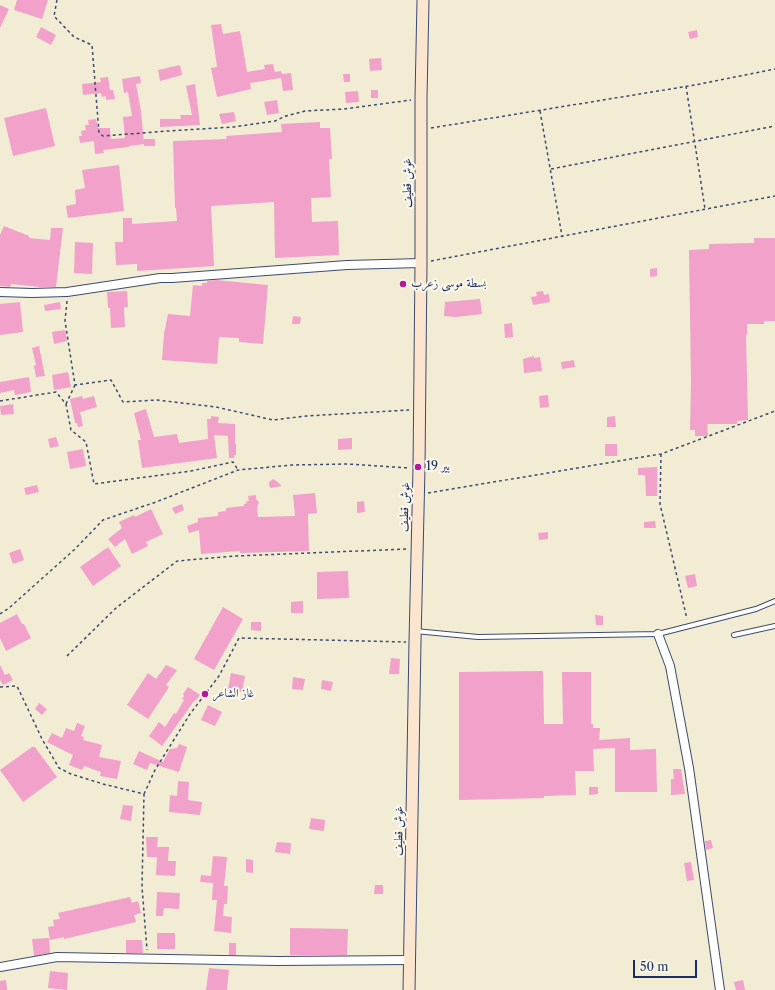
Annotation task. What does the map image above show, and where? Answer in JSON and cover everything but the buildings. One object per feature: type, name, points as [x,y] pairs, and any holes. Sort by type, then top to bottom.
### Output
[{"type":"main road","name":"غوش قطيف","points":[[409,990],[419,468],[423,0]]},
{"type":"street","points":[[0,292],[67,292],[160,278],[180,278],[347,265],[421,263]]},
{"type":"street","points":[[658,634],[670,666],[689,768],[720,990]]},
{"type":"street","points":[[0,967],[57,957],[278,961],[410,960]]},
{"type":"lane","points":[[415,637],[658,634],[756,609],[775,601]]},
{"type":"lane","points":[[734,635],[775,626]]},
{"type":"path","points":[[57,0],[54,16],[74,37],[92,45],[99,132],[103,136],[233,127],[275,121],[286,116],[305,111],[344,109],[421,98]]},
{"type":"path","points":[[421,130],[686,86],[775,69]]},
{"type":"path","points":[[686,86],[705,209]]},
{"type":"path","points":[[540,111],[562,236]]},
{"type":"path","points":[[551,169],[775,126]]},
{"type":"path","points":[[421,263],[775,196]]},
{"type":"path","points":[[66,404],[75,385],[65,321],[67,292]]},
{"type":"path","points":[[75,385],[111,380],[123,402],[158,400],[209,406],[273,420],[306,416],[419,410]]},
{"type":"path","points":[[0,401],[56,392],[66,404],[71,430],[86,442],[94,484],[191,471],[233,462],[238,470]]},
{"type":"path","points":[[418,495],[661,454],[775,411]]},
{"type":"path","points":[[661,454],[660,504],[689,627]]},
{"type":"path","points":[[0,614],[9,608],[75,549],[102,520],[156,502],[238,470],[292,464],[348,464],[419,468]]},
{"type":"path","points":[[68,656],[116,608],[177,561],[236,556],[417,548]]},
{"type":"path","points":[[147,958],[142,887],[144,794],[155,770],[190,714],[218,676],[239,638],[415,637]]},
{"type":"path","points":[[0,687],[17,686],[42,739],[58,768],[71,774],[103,784],[144,794]]},
{"type":"place","name":"بسطة موسى زعرب","points":[[403,284]]},
{"type":"place","name":"بير 19","points":[[418,467]]},
{"type":"place","name":"غاز الشاعر","points":[[205,694]]}]
